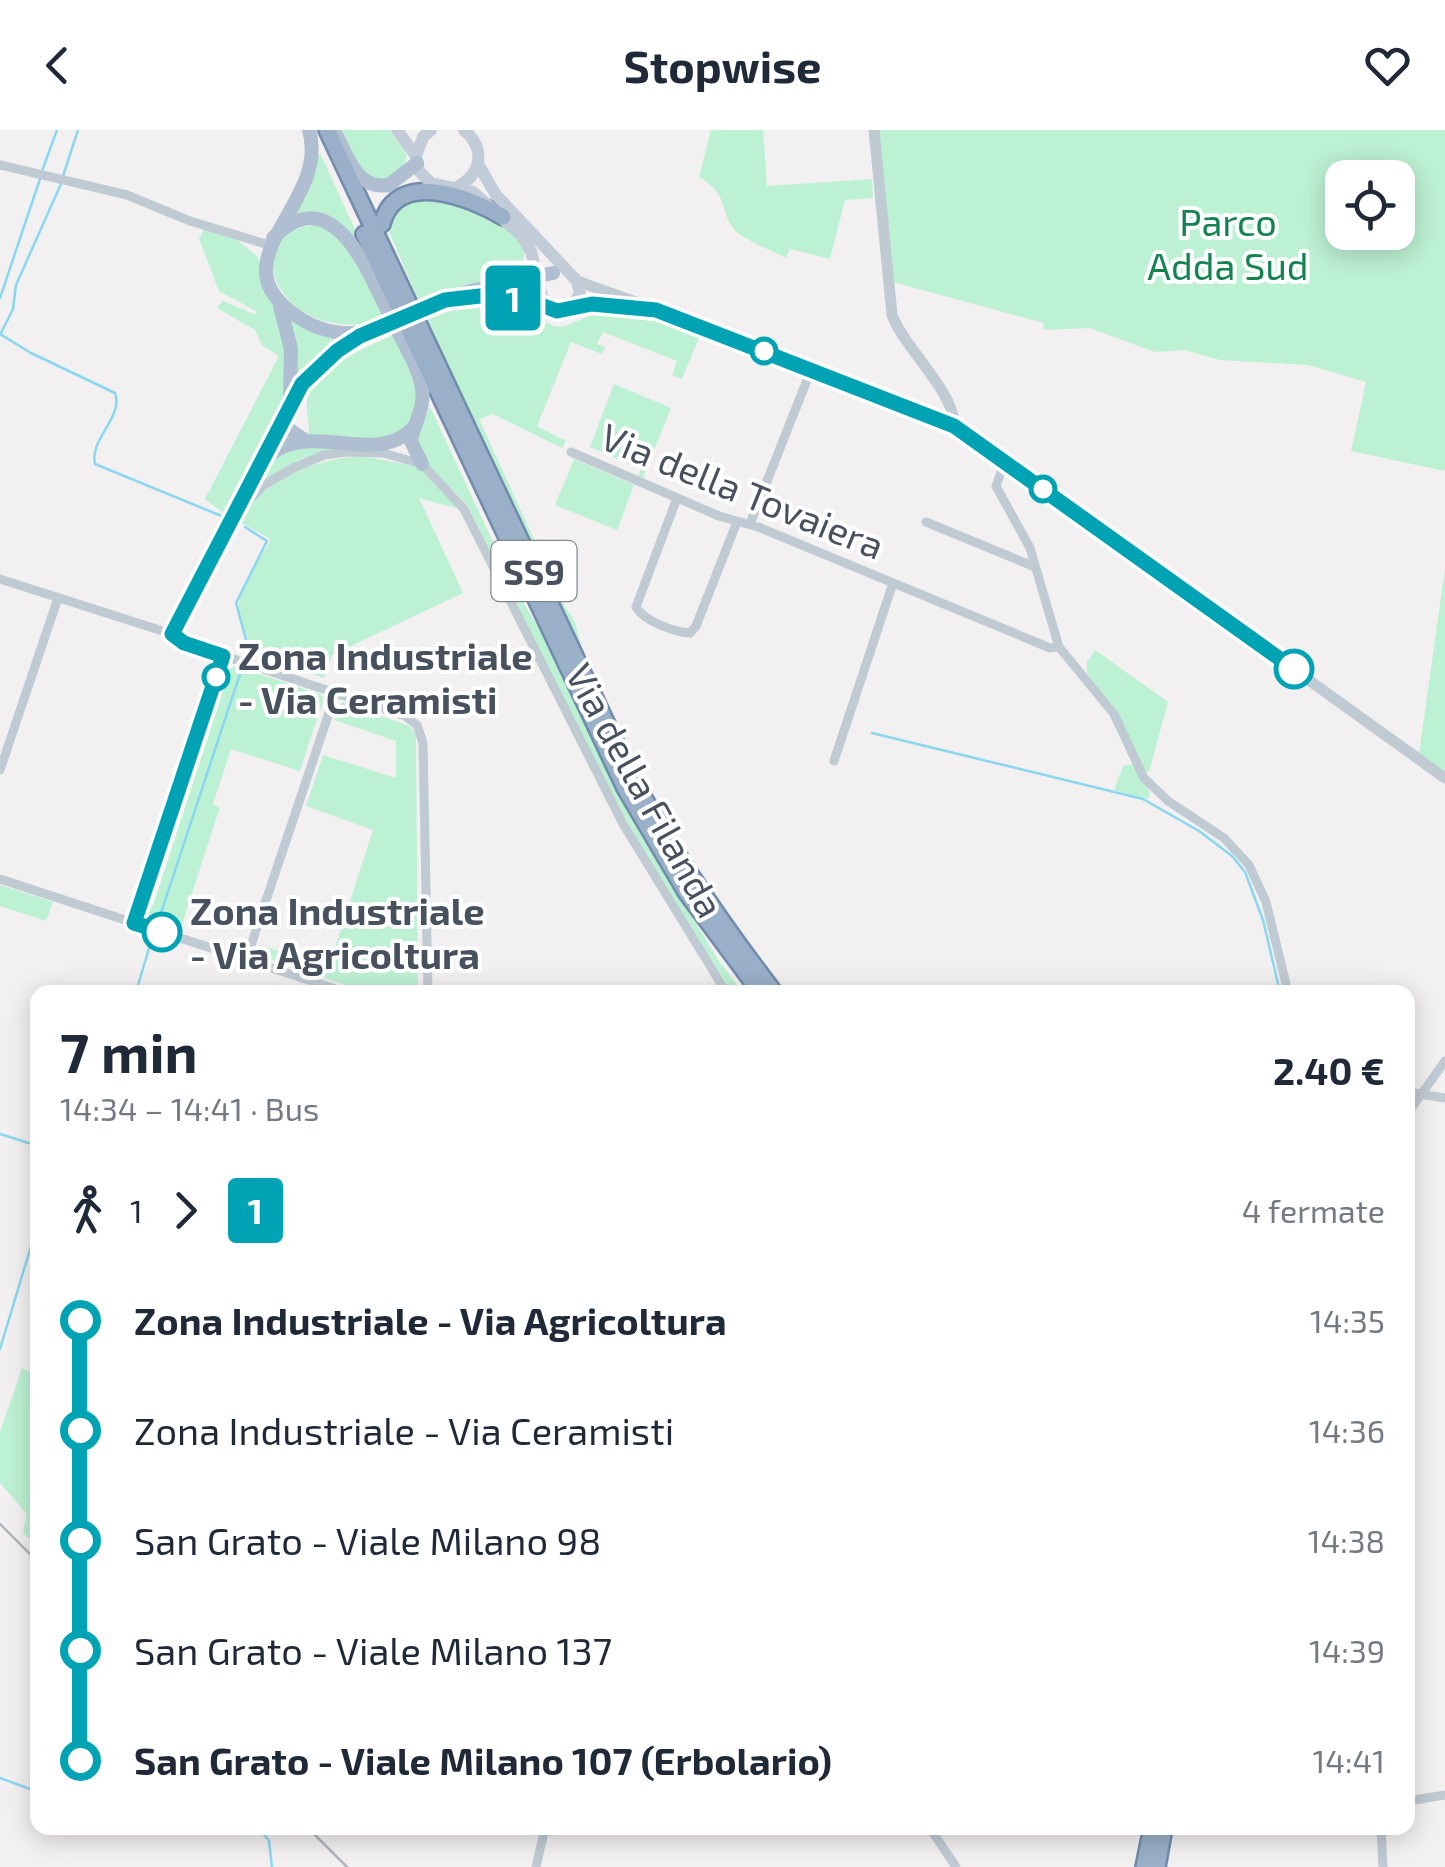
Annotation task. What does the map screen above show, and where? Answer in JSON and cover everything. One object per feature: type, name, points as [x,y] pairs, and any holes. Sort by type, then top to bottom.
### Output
[{"type":"highway","name":"SS9","points":[[317,130],[625,788],[705,920],[755,985]]},
{"type":"highway","name":"SS9","points":[[330,130],[630,773],[710,908],[769,985]]},
{"type":"highway","points":[[395,276],[382,224],[383,211],[392,197],[411,186],[431,184]]},
{"type":"highway","points":[[382,224],[397,199],[424,192],[474,201],[503,217]]},
{"type":"highway","points":[[421,380],[498,545],[525,580]]},
{"type":"highway","points":[[705,920],[718,949],[744,985]]},
{"type":"highway","points":[[1144,1867],[1151,1835]]},
{"type":"highway","points":[[1157,1867],[1163,1835]]},
{"type":"main road","points":[[303,440],[288,428],[291,348],[286,321],[267,276],[269,248],[307,182],[313,153],[309,130]]},
{"type":"main road","points":[[330,130],[357,175],[369,184],[389,185],[416,159],[422,138],[430,130]]},
{"type":"main road","points":[[397,130],[431,184],[457,187],[480,197],[526,240],[536,284],[563,311],[574,305],[580,294],[496,195],[478,164],[476,144],[464,130]]},
{"type":"main road","points":[[420,130],[430,130]]},
{"type":"main road","points":[[457,187],[470,178],[478,164]]},
{"type":"main road","points":[[269,248],[284,228],[306,220],[327,223],[345,234],[362,258],[421,380],[423,400],[411,441],[422,464]]},
{"type":"main road","points":[[440,302],[501,296],[565,276]]},
{"type":"main road","points":[[287,412],[308,378],[344,346],[379,328],[485,287],[536,284]]},
{"type":"main road","points":[[276,297],[288,310],[313,325],[342,333],[379,328]]},
{"type":"main road","points":[[263,460],[280,446],[303,440],[377,444],[396,440],[415,425]]},
{"type":"street","points":[[874,130],[892,315],[903,339],[953,413],[954,426]]},
{"type":"street","points":[[0,165],[139,199],[269,248]]},
{"type":"street","points":[[238,237],[262,253],[269,248]]},
{"type":"street","points":[[565,276],[954,426],[1445,778]]},
{"type":"street","points":[[574,305],[656,310]]},
{"type":"street","points":[[750,524],[811,370]]},
{"type":"street","points":[[926,415],[936,397],[936,386]]},
{"type":"street","points":[[172,634],[287,412]]},
{"type":"street","name":"Via della Tovaiera","points":[[571,452],[1050,648],[1059,648]]},
{"type":"street","points":[[229,522],[264,485],[324,455],[382,453],[422,464]]},
{"type":"street","points":[[1005,462],[996,486],[1030,548],[1059,648],[1114,714],[1150,786],[1241,854],[1266,902],[1286,985]]},
{"type":"street","name":"Via della Filanda","points":[[422,464],[464,509],[622,824],[722,985]]},
{"type":"street","points":[[678,498],[636,608],[642,616],[682,633],[690,633],[696,626],[738,522]]},
{"type":"street","points":[[926,522],[1036,568]]},
{"type":"street","points":[[0,579],[172,634],[184,643],[405,716],[417,725],[423,742],[428,985]]},
{"type":"street","name":"Via della Tovaiera","points":[[834,761],[892,583]]},
{"type":"street","points":[[0,770],[58,598]]},
{"type":"street","points":[[134,923],[223,656]]},
{"type":"street","points":[[246,960],[336,692]]},
{"type":"street","points":[[0,879],[323,985]]},
{"type":"street","points":[[1415,1104],[1445,1061]]},
{"type":"street","points":[[1415,1094],[1445,1098]]},
{"type":"street","points":[[1415,1800],[1445,1796]]},
{"type":"street","points":[[536,1867],[543,1835]]},
{"type":"street","points":[[935,1835],[956,1867]]},
{"type":"street","points":[[1381,1835],[1382,1867]]},
{"type":"green space","points":[[341,130],[389,130],[407,155],[404,167],[381,182],[361,174]]},
{"type":"green space","points":[[711,130],[763,130],[767,186],[872,179],[873,198],[845,200],[830,259],[790,249],[786,258],[735,230],[720,197],[699,177]]},
{"type":"green space","name":"Parco Adda Sud","points":[[878,130],[1445,130],[1445,471],[1351,451],[1366,382],[1308,365],[1220,360],[1184,350],[1155,352],[1090,328],[1043,330],[1044,323],[893,282]]},
{"type":"green space","points":[[317,155],[321,155],[361,243],[338,222],[293,218],[312,181]]},
{"type":"green space","points":[[416,199],[448,201],[490,217],[525,249],[523,267],[510,279],[465,285],[420,305],[388,229],[398,210]]},
{"type":"green space","points":[[317,225],[341,236],[387,318],[351,325],[320,320],[296,306],[280,288],[272,267],[275,248],[290,232]]},
{"type":"green space","points":[[204,229],[237,240],[257,256],[285,335],[284,398],[226,515],[205,499],[279,356],[262,345],[255,330],[217,308],[223,301],[254,314],[258,312],[219,291],[199,239]]},
{"type":"green space","points":[[491,307],[524,310],[553,326],[563,327],[589,316],[652,321],[658,318],[700,335],[682,379],[672,375],[677,361],[603,332],[597,344],[605,347],[602,354],[571,342],[537,426],[566,441],[562,448],[493,414],[479,419],[575,622],[581,646],[578,647],[424,321],[450,311]]},
{"type":"green space","points":[[290,318],[349,339],[296,385]]},
{"type":"green space","points":[[394,335],[419,391],[411,421],[383,439],[308,436],[307,403],[318,380],[342,361]]},
{"type":"green space","points":[[614,384],[671,408],[643,478],[638,476],[641,469],[590,447]]},
{"type":"green space","points":[[430,407],[514,587],[548,644],[634,819],[718,960],[738,985],[728,985],[647,857],[468,506],[424,460],[416,437]]},
{"type":"green space","points":[[334,446],[334,450],[300,459],[255,486],[268,463],[277,456],[297,449]]},
{"type":"green space","points":[[362,456],[419,467],[459,509],[419,498],[463,593],[332,655],[324,678],[260,657],[249,659],[239,604],[244,585],[270,541],[238,521],[262,493],[292,474],[325,462]]},
{"type":"green space","points":[[574,459],[634,485],[617,530],[555,505]]},
{"type":"green space","points":[[1445,568],[1445,773],[1419,754]]},
{"type":"green space","points":[[1095,650],[1168,702],[1149,772],[1115,712],[1087,673],[1087,662]]},
{"type":"green space","points":[[235,666],[324,698],[300,771],[231,749],[213,804],[220,807],[180,930],[152,920],[146,911],[148,905],[153,906],[225,685],[221,683],[225,672]]},
{"type":"green space","points":[[342,702],[409,726],[416,735],[418,985],[346,985],[259,956],[260,945],[329,966],[373,830],[306,806],[323,755],[396,778],[396,741],[334,720]]},
{"type":"green space","points":[[1133,764],[1150,792],[1148,799],[1114,790],[1123,766]]},
{"type":"green space","points":[[0,885],[53,902],[46,921],[0,906]]},
{"type":"green space","points":[[22,1368],[30,1372],[30,1540],[23,1532],[27,1514],[0,1483],[0,1432]]},
{"type":"waterway","points":[[42,171],[57,130]]},
{"type":"waterway","points":[[63,176],[78,130]]},
{"type":"waterway","points":[[0,298],[40,179]]},
{"type":"waterway","points":[[1,333],[13,309],[16,285],[61,184]]},
{"type":"waterway","points":[[0,334],[115,393],[115,411],[97,446],[95,464],[224,517]]},
{"type":"waterway","points":[[245,527],[267,541],[236,603],[248,647],[246,658]]},
{"type":"waterway","points":[[156,928],[243,665]]},
{"type":"waterway","points":[[872,733],[1143,799],[1199,831],[1232,856],[1245,872],[1263,920],[1278,985]]},
{"type":"waterway","points":[[138,985],[153,935]]},
{"type":"waterway","points":[[0,1134],[30,1143]]},
{"type":"waterway","points":[[0,1349],[30,1250]]},
{"type":"waterway","points":[[0,1778],[30,1789]]},
{"type":"waterway","points":[[264,1835],[269,1841],[272,1867]]},
{"type":"railway","points":[[0,1524],[30,1554]]},
{"type":"railway","points":[[315,1835],[347,1867]]},
{"type":"bus line","name":"1","points":[[162,932],[134,923],[223,656],[184,643],[172,634],[302,384],[337,351],[360,336],[453,298],[501,296],[528,300],[557,311],[592,304],[672,314],[954,426],[1294,669]]},
{"type":"place","name":"Zona Industriale - Via Ceramisti","points":[[216,677]]},
{"type":"place","name":"Zona Industriale - Via Agricoltura","points":[[162,932]]}]
